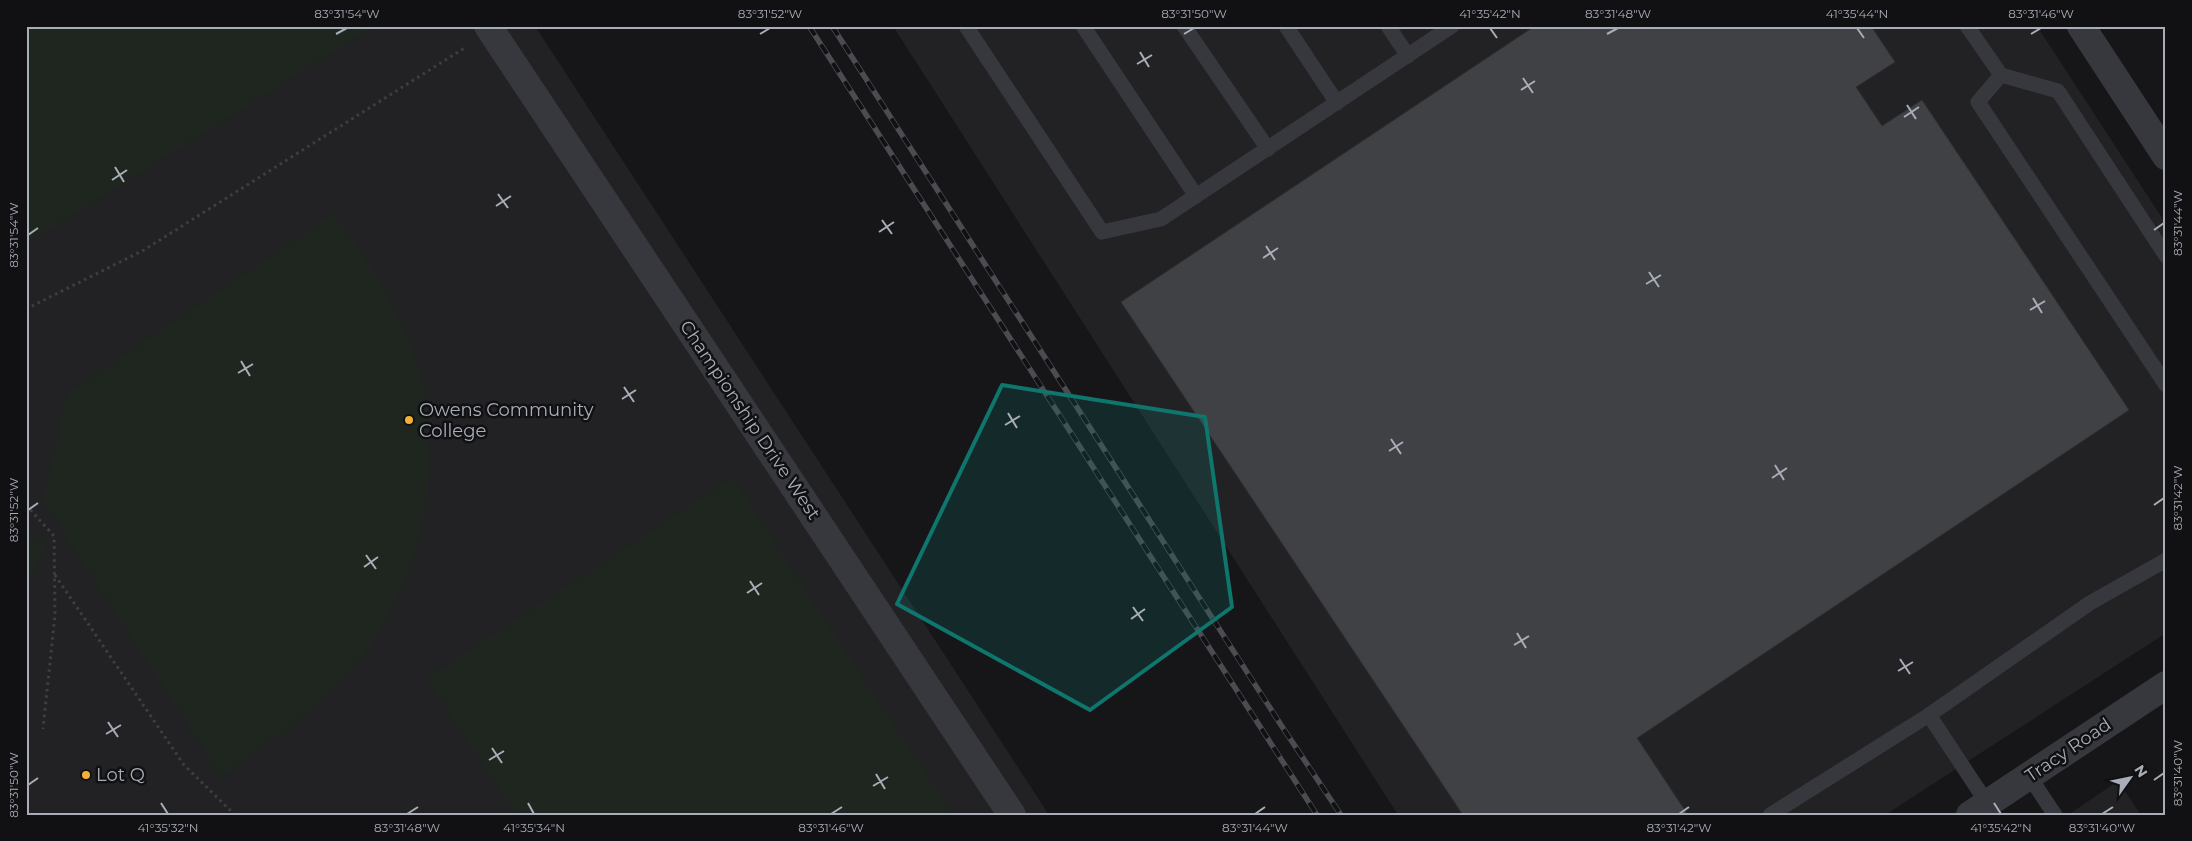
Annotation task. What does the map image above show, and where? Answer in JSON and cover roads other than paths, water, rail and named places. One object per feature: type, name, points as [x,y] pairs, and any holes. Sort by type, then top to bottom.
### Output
[{"type":"street","points":[[2081,26],[2166,156]]},
{"type":"street","name":"Championship Drive West","points":[[490,28],[1012,815]]},
{"type":"street","name":"Tracy Road","points":[[1979,809],[2166,685]]},
{"type":"lane","points":[[966,26],[1102,232],[1161,219],[1452,26]]},
{"type":"lane","points":[[1083,26],[1196,196]]},
{"type":"lane","points":[[1184,26],[1268,149]]},
{"type":"lane","points":[[1286,26],[1337,103]]},
{"type":"lane","points":[[1388,26],[1408,56]]},
{"type":"lane","points":[[1967,26],[2002,75],[2058,91],[2166,256]]},
{"type":"lane","points":[[2002,75],[1978,102],[2166,385]]},
{"type":"lane","points":[[1770,815],[1929,715],[2090,604],[2166,560]]},
{"type":"lane","points":[[1929,715],[1979,809]]},
{"type":"lane","points":[[2030,776],[2055,815]]},
{"type":"railway","points":[[809,26],[1317,815]]},
{"type":"railway","points":[[832,26],[1281,725],[1341,815]]},
{"type":"place","name":"Owens Community College","points":[[409,420]]},
{"type":"place","name":"Lot Q","points":[[86,775]]}]
